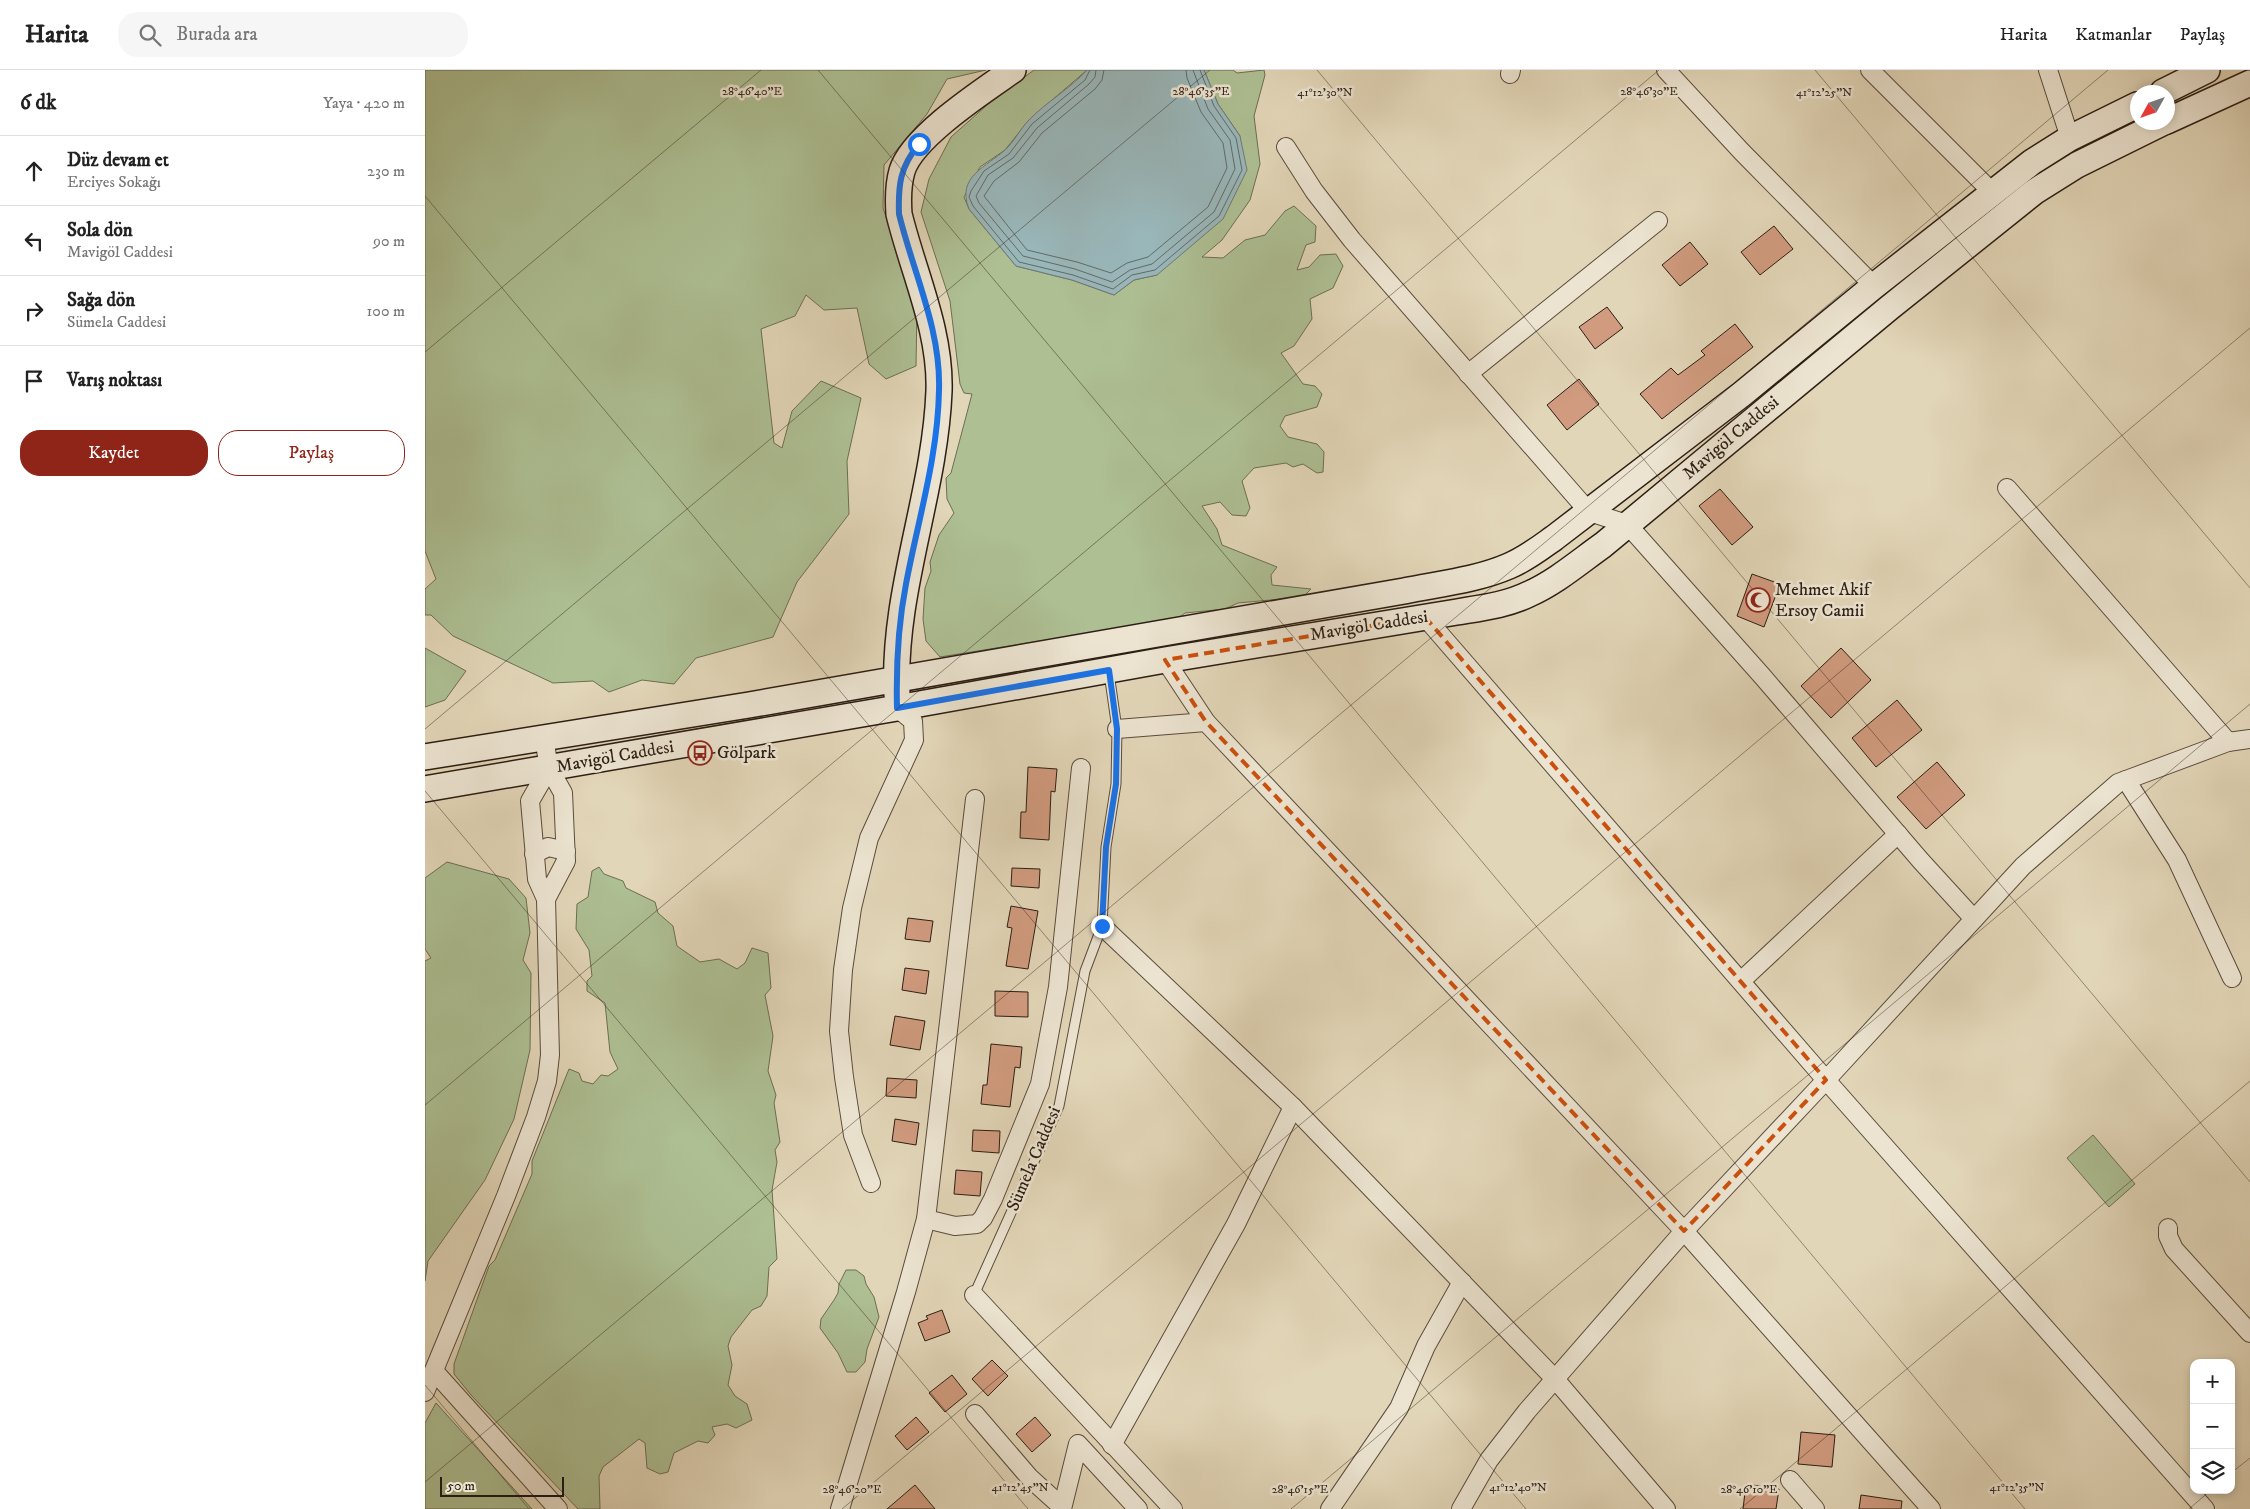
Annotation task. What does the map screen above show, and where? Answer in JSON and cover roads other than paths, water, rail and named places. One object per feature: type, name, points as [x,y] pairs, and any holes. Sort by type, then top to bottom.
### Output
[{"type":"main road","points":[[897,708],[896,680],[899,626],[905,585],[923,503],[934,437],[939,390],[936,352],[929,313],[899,214],[898,197],[902,172],[908,158],[942,123],[1013,70]]},
{"type":"main road","points":[[2175,86],[2207,70]]},
{"type":"main road","name":"Mavigöl Caddesi","points":[[2175,118],[2250,83]]},
{"type":"main road","name":"Mavigöl Caddesi","points":[[425,757],[896,680],[1404,591],[1483,574],[1508,566],[1529,556],[1589,512],[1742,394],[1874,286],[2032,162],[2070,138],[2130,108]]},
{"type":"main road","name":"Mavigöl Caddesi","points":[[425,789],[1165,660],[1505,603],[1528,595],[1564,574],[1627,524],[2034,192],[2077,165],[2149,130]]},
{"type":"street","points":[[1666,70],[1742,152],[1874,286]]},
{"type":"street","points":[[1870,70],[1992,192]]},
{"type":"street","points":[[2048,70],[2070,138]]},
{"type":"street","points":[[1285,148],[1314,191],[1352,240],[1589,512],[1627,524],[1974,919]]},
{"type":"street","points":[[1468,374],[1658,222]]},
{"type":"street","points":[[2007,488],[2228,742]]},
{"type":"street","points":[[1425,617],[1826,1080],[2205,1509]]},
{"type":"street","points":[[1165,660],[1205,722],[1684,1230],[1931,1509]]},
{"type":"street","points":[[871,1183],[853,1135],[839,1031],[843,970],[852,908],[869,838],[914,740],[913,721],[897,708]]},
{"type":"street","points":[[1117,729],[1205,722]]},
{"type":"street","points":[[544,738],[549,768],[563,793],[566,851],[566,861],[546,899]]},
{"type":"street","points":[[1461,1509],[1489,1460],[1555,1379],[1684,1230],[1826,1080],[2023,866],[2119,783],[2228,742],[2250,739]]},
{"type":"street","points":[[425,1392],[533,1126],[547,1081],[550,1055],[546,899],[537,879],[530,801],[549,768]]},
{"type":"street","points":[[926,1219],[955,1226],[970,1226],[977,1224],[983,1218],[993,1199],[1040,1084],[1058,988],[1081,768]]},
{"type":"street","points":[[2126,780],[2177,860],[2232,978]]},
{"type":"street","points":[[840,1509],[906,1292],[926,1219],[975,799]]},
{"type":"street","points":[[1741,981],[1898,834]]},
{"type":"street","points":[[534,854],[548,847],[566,851]]},
{"type":"street","points":[[1102,926],[1293,1107],[1555,1379],[1666,1509]]},
{"type":"street","points":[[1112,1445],[1236,1224],[1293,1107]]},
{"type":"street","points":[[2168,1228],[2168,1236],[2173,1248],[2250,1333]]},
{"type":"street","points":[[1330,1509],[1399,1408],[1426,1346],[1462,1282]]},
{"type":"street","name":"Sümela Caddesi","points":[[974,1295],[1173,1509]]},
{"type":"street","points":[[434,1371],[558,1509]]},
{"type":"street","points":[[975,1414],[1030,1478],[1062,1508],[1078,1444],[1138,1509]]},
{"type":"street","points":[[1790,1480],[1815,1509]]},
{"type":"lane","name":"Sümela Caddesi","points":[[974,1295],[1059,1106],[1085,971],[1102,926],[1106,847],[1116,784],[1117,729],[1109,670]]},
{"type":"water","points":[[1087,70],[1204,70],[1218,104],[1240,136],[1247,170],[1223,219],[1157,275],[1134,280],[1114,295],[1072,280],[1016,266],[969,209],[966,198],[966,189],[975,174],[1008,147],[1036,113]]},
{"type":"place","name":"Mehmet Akif Ersoy Camii","points":[[1758,600]]},
{"type":"place","name":"Gölpark","points":[[700,753]]}]
